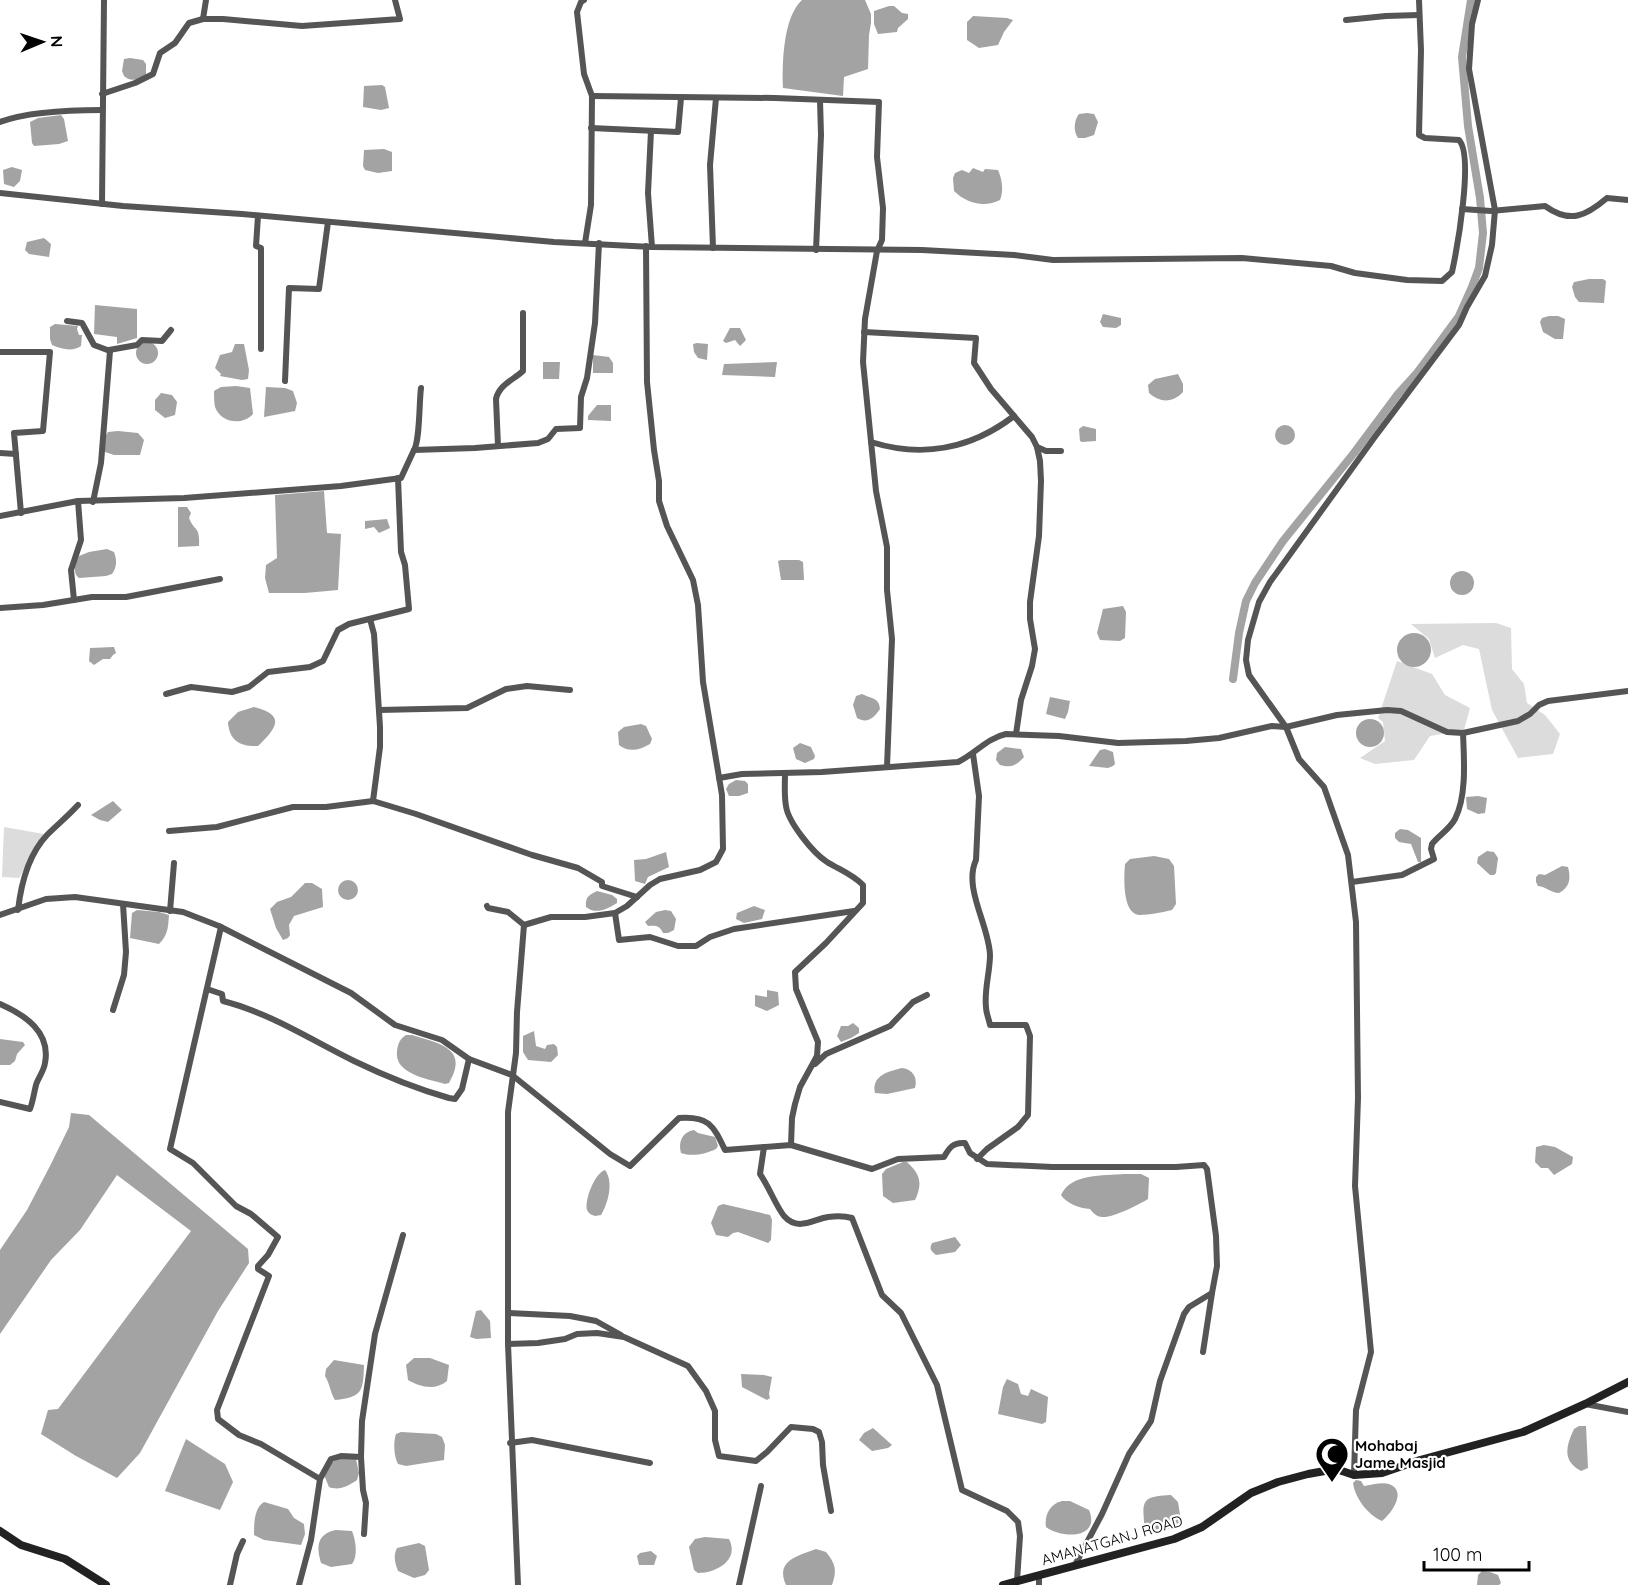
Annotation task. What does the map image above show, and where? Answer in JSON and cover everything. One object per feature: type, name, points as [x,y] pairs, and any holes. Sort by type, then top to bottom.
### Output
[{"type":"main road","name":"AMANATGANJ ROAD","points":[[1003,1585],[1174,1539],[1202,1527],[1251,1493],[1278,1482],[1336,1469],[1354,1475],[1382,1473],[1523,1431],[1628,1382]]},
{"type":"main road","points":[[0,1531],[21,1545],[65,1559],[106,1585]]},
{"type":"street","points":[[102,204],[104,0]]},
{"type":"street","points":[[203,19],[206,0]]},
{"type":"street","points":[[102,94],[135,83],[153,74],[160,53],[175,43],[189,23],[203,19],[223,19],[302,27],[400,19],[395,0]]},
{"type":"street","points":[[584,0],[580,2],[577,12],[584,74],[592,96],[591,205],[585,243]]},
{"type":"street","points":[[0,193],[102,204],[585,243],[713,248],[922,250],[1014,255],[1053,260],[1242,258],[1331,266],[1355,273],[1407,280],[1442,281],[1452,272],[1466,174],[1463,144],[1459,140],[1425,138],[1419,135],[1421,50],[1419,0]]},
{"type":"street","points":[[1354,1475],[1356,1410],[1371,1352],[1355,1186],[1358,1098],[1356,922],[1352,882],[1348,855],[1324,787],[1299,759],[1286,727],[1249,675],[1246,660],[1248,640],[1259,602],[1270,582],[1459,325],[1485,276],[1492,245],[1493,211],[1469,69],[1472,24],[1478,0]]},
{"type":"street","points":[[1346,20],[1419,15]]},
{"type":"street","points":[[592,96],[879,102],[877,157],[883,208],[882,240],[865,319],[863,362],[876,491],[887,547],[887,590],[892,639],[888,766]]},
{"type":"street","points":[[591,128],[678,132],[681,98]]},
{"type":"street","points":[[713,248],[710,157],[716,98]]},
{"type":"street","points":[[816,250],[821,135],[820,100]]},
{"type":"street","points":[[0,122],[15,117],[102,110]]},
{"type":"street","points":[[524,925],[551,917],[585,917],[615,913],[660,879],[700,870],[716,862],[723,849],[722,795],[703,682],[698,604],[693,580],[667,526],[660,501],[647,382],[648,193],[651,131]]},
{"type":"street","points":[[1462,209],[1493,211],[1545,206],[1555,213],[1575,217],[1591,212],[1607,198],[1628,200]]},
{"type":"street","points":[[258,216],[256,246],[261,248],[261,349]]},
{"type":"street","points":[[285,381],[289,288],[319,289],[328,222]]},
{"type":"street","points":[[414,450],[538,443],[548,440],[556,429],[580,428],[581,398],[587,378],[595,323],[599,243]]},
{"type":"street","points":[[498,446],[496,399],[498,392],[523,371],[523,314]]},
{"type":"street","points":[[67,321],[82,323],[94,345],[110,350],[137,345],[142,340],[162,341],[171,330]]},
{"type":"street","points":[[864,332],[976,338],[974,363],[991,389],[1032,437],[1037,447],[1041,502],[1036,562],[1031,585],[1030,619],[1035,650],[1021,700],[1016,734]]},
{"type":"street","points":[[93,502],[101,463],[110,350]]},
{"type":"street","points":[[0,351],[50,352],[44,431],[14,433],[21,513]]},
{"type":"street","points":[[0,516],[78,501],[184,498],[401,478],[417,444],[421,388]]},
{"type":"street","points":[[871,442],[912,451],[938,450],[974,441],[999,428],[1014,416]]},
{"type":"street","points":[[1037,447],[1047,451],[1061,451]]},
{"type":"street","points":[[0,453],[16,454]]},
{"type":"street","points":[[166,694],[191,687],[232,692],[249,687],[268,672],[310,667],[324,661],[338,630],[349,624],[409,609],[405,565],[401,552],[398,478]]},
{"type":"street","points":[[74,600],[71,570],[81,540],[78,501]]},
{"type":"street","points":[[0,608],[44,605],[92,597],[126,597],[220,579]]},
{"type":"street","points":[[370,619],[374,634],[380,747],[373,801]]},
{"type":"street","points":[[379,710],[467,708],[506,689],[527,686],[570,690]]},
{"type":"street","points":[[719,777],[958,762],[998,736],[1016,734],[1131,743],[1219,738],[1272,726],[1286,727],[1337,715],[1387,710],[1401,711],[1447,732],[1463,733],[1518,721],[1548,700],[1628,691]]},
{"type":"street","points":[[1352,882],[1402,875],[1434,860],[1432,844],[1455,820],[1460,806],[1464,760],[1463,733]]},
{"type":"street","points":[[973,754],[979,796],[976,860],[971,880],[985,926],[990,954],[985,1006],[990,1025],[1026,1025],[1030,1036],[1028,1115],[1018,1127],[977,1159]]},
{"type":"street","points":[[785,773],[786,808],[811,849],[826,861],[853,875],[863,885],[863,903],[795,972],[796,989],[818,1042],[817,1056],[808,1071],[795,1104],[791,1145]]},
{"type":"street","points":[[169,831],[217,826],[292,807],[326,807],[373,801],[511,848],[578,868],[602,882],[602,886],[637,897]]},
{"type":"street","points":[[18,910],[20,890],[30,864],[45,836],[78,805]]},
{"type":"street","points":[[170,911],[174,863]]},
{"type":"street","points":[[0,915],[46,899],[75,897],[183,912],[221,927],[351,993],[395,1025],[442,1040],[470,1059],[512,1075],[610,1154],[630,1166],[679,1118],[698,1117],[714,1128],[725,1150],[791,1145],[873,1168],[898,1159],[944,1157],[950,1147],[958,1143],[965,1143],[977,1159],[987,1164],[1052,1167],[1204,1165],[1208,1175],[1216,1236],[1217,1266],[1203,1352]]},
{"type":"street","points":[[113,1010],[124,975],[126,952],[123,904]]},
{"type":"street","points":[[486,906],[508,912],[524,925]]},
{"type":"street","points":[[615,913],[619,940],[650,937],[678,946],[696,946],[710,937],[734,929],[855,911]]},
{"type":"street","points":[[518,1585],[510,1443],[508,1112],[516,1053],[524,925]]},
{"type":"street","points":[[221,927],[170,1149],[193,1163],[236,1206],[251,1214],[278,1237],[268,1255],[258,1266],[258,1269],[269,1276],[217,1410],[218,1419],[239,1435],[261,1444],[320,1479]]},
{"type":"street","points":[[207,989],[222,994],[223,1000],[260,1013],[399,1081],[455,1100],[462,1089],[470,1059]]},
{"type":"street","points":[[808,1071],[826,1054],[890,1026],[913,1002],[927,995]]},
{"type":"street","points":[[0,1004],[20,1014],[34,1026],[43,1037],[46,1048],[45,1062],[36,1084],[30,1109],[0,1102]]},
{"type":"street","points":[[764,1147],[760,1174],[784,1217],[798,1224],[809,1224],[827,1217],[852,1218],[882,1295],[901,1313],[938,1385],[962,1490],[1007,1511],[1018,1522],[1020,1536],[1017,1581]]},
{"type":"street","points":[[364,1534],[366,1503],[361,1457],[362,1421],[375,1334],[403,1235]]},
{"type":"street","points":[[1075,1565],[1102,1514],[1129,1454],[1151,1421],[1160,1381],[1184,1314],[1189,1307],[1212,1293]]},
{"type":"street","points":[[508,1313],[570,1316],[596,1321],[624,1337],[688,1366],[706,1390],[715,1411],[719,1456],[756,1461],[791,1426],[819,1432],[831,1510]]},
{"type":"street","points":[[508,1344],[538,1343],[565,1339],[577,1334],[597,1333],[624,1337]]},
{"type":"street","points":[[1585,1404],[1628,1412]]},
{"type":"street","points":[[510,1443],[531,1440],[650,1463]]},
{"type":"street","points":[[299,1585],[310,1540],[320,1479],[331,1459],[341,1456],[361,1457]]},
{"type":"street","points":[[739,1585],[760,1486]]},
{"type":"street","points":[[230,1585],[237,1554],[243,1540]]},
{"type":"street","points":[[1039,1575],[1039,1585]]},
{"type":"shaded area","points":[[802,0],[865,0],[871,14],[868,69],[844,77],[843,96],[783,88],[787,29]]},
{"type":"shaded area","points":[[894,6],[902,13],[908,14],[908,19],[898,28],[897,32],[878,34],[874,24],[874,11]]},
{"type":"shaded area","points":[[973,16],[1013,20],[998,45],[979,48],[967,40],[967,22]]},
{"type":"shaded area","points":[[124,59],[143,60],[146,64],[146,75],[132,80],[124,76],[122,71]]},
{"type":"shaded area","points":[[382,85],[385,87],[389,108],[381,110],[363,107],[364,86]]},
{"type":"shaded area","points":[[1079,114],[1094,114],[1098,122],[1094,135],[1078,138],[1075,129],[1076,119]]},
{"type":"shaded area","points":[[61,115],[64,119],[68,141],[34,146],[30,122],[38,118]]},
{"type":"shaded area","points":[[384,149],[392,152],[392,171],[378,173],[365,170],[364,150]]},
{"type":"shaded area","points":[[12,167],[22,170],[20,181],[14,187],[4,184],[3,170]]},
{"type":"shaded area","points":[[973,168],[983,172],[985,169],[998,170],[1002,185],[1000,200],[988,204],[975,203],[964,199],[954,191],[955,173],[962,170],[969,173]]},
{"type":"shaded area","points":[[44,238],[51,244],[49,257],[29,254],[25,250],[27,242]]},
{"type":"shaded area","points":[[1589,279],[1606,281],[1604,303],[1579,302],[1575,297],[1572,287],[1574,282]]},
{"type":"shaded area","points":[[95,305],[137,309],[137,338],[117,344],[117,337],[94,334]]},
{"type":"shaded area","points":[[1103,314],[1121,318],[1121,325],[1116,328],[1103,327],[1100,322]]},
{"type":"shaded area","points":[[1549,316],[1565,319],[1563,339],[1555,339],[1543,332],[1540,322],[1542,318]]},
{"type":"shaded area","points":[[55,324],[78,326],[79,335],[82,335],[81,346],[67,349],[52,345],[50,327]]},
{"type":"shaded area","points":[[730,328],[740,328],[746,340],[740,346],[735,340],[726,343],[723,341]]},
{"type":"shaded area","points":[[147,342],[157,349],[158,353],[151,363],[147,364],[137,357],[136,353],[143,343]]},
{"type":"shaded area","points":[[235,344],[244,344],[249,370],[248,379],[220,376],[221,374],[215,368],[220,355],[232,352]]},
{"type":"shaded area","points":[[693,344],[708,344],[707,360],[698,358],[694,352]]},
{"type":"shaded area","points":[[593,355],[609,357],[613,363],[613,373],[593,373]]},
{"type":"shaded area","points":[[543,362],[560,362],[559,379],[543,379]]},
{"type":"shaded area","points":[[777,362],[775,377],[722,375],[724,364]]},
{"type":"shaded area","points":[[1178,374],[1183,384],[1183,392],[1179,396],[1171,400],[1162,400],[1149,393],[1148,385],[1155,379]]},
{"type":"shaded area","points":[[221,387],[250,388],[253,414],[243,420],[232,421],[222,417],[215,407],[214,391]]},
{"type":"shaded area","points":[[266,387],[293,391],[297,403],[295,411],[264,417]]},
{"type":"shaded area","points":[[161,393],[172,395],[177,402],[175,415],[165,418],[155,410],[155,400]]},
{"type":"shaded area","points":[[597,405],[611,405],[611,421],[588,420],[588,416]]},
{"type":"shaded area","points":[[1281,425],[1289,425],[1295,431],[1295,439],[1289,445],[1281,445],[1275,439],[1275,431]]},
{"type":"shaded area","points":[[1083,426],[1096,429],[1096,441],[1080,441],[1079,429]]},
{"type":"shaded area","points":[[108,432],[138,433],[144,440],[140,455],[114,455],[105,452],[105,437]]},
{"type":"shaded area","points":[[324,491],[327,533],[341,534],[338,590],[269,593],[265,578],[266,565],[277,558],[275,495]]},
{"type":"shaded area","points":[[178,507],[187,507],[191,513],[189,518],[198,532],[199,546],[178,547]]},
{"type":"shaded area","points":[[387,519],[390,528],[379,533],[374,527],[365,529],[365,521]]},
{"type":"shaded area","points":[[107,549],[114,552],[116,558],[116,566],[112,574],[79,578],[77,576],[75,568],[79,556]]},
{"type":"shaded area","points":[[778,561],[803,562],[804,580],[781,580]]},
{"type":"shaded area","points":[[1462,571],[1471,574],[1474,583],[1471,592],[1462,595],[1453,592],[1450,583],[1453,574]]},
{"type":"shaded area","points":[[1123,606],[1126,612],[1125,638],[1120,641],[1100,640],[1097,633],[1103,609]]},
{"type":"shaded area","points":[[1496,623],[1511,628],[1512,669],[1524,684],[1527,703],[1545,715],[1560,734],[1553,754],[1518,758],[1492,710],[1479,649],[1463,645],[1435,658],[1429,639],[1411,624]]},
{"type":"shaded area","points":[[1414,633],[1426,638],[1431,650],[1426,662],[1414,667],[1402,662],[1397,650],[1402,638]]},
{"type":"shaded area","points":[[114,647],[116,653],[110,659],[103,659],[94,665],[89,661],[90,648]]},
{"type":"shaded area","points":[[1397,661],[1432,674],[1445,695],[1470,708],[1464,730],[1430,736],[1414,760],[1375,764],[1360,758],[1385,741],[1383,722],[1378,718]]},
{"type":"shaded area","points":[[862,694],[876,700],[880,709],[867,720],[857,718],[853,705],[856,696]]},
{"type":"shaded area","points":[[1050,697],[1070,701],[1065,719],[1046,714]]},
{"type":"shaded area","points":[[254,707],[271,714],[274,718],[274,728],[258,746],[241,744],[233,738],[228,722],[238,712]]},
{"type":"shaded area","points":[[1370,719],[1380,723],[1384,733],[1380,743],[1370,747],[1360,743],[1356,733],[1360,723]]},
{"type":"shaded area","points":[[641,724],[646,726],[652,739],[650,744],[634,750],[619,745],[618,732],[624,727]]},
{"type":"shaded area","points":[[800,743],[811,747],[814,759],[805,763],[796,759],[793,748]]},
{"type":"shaded area","points":[[1005,747],[1021,749],[1024,757],[1013,766],[1000,765],[996,760],[997,753]]},
{"type":"shaded area","points":[[1100,750],[1113,752],[1115,764],[1108,768],[1089,766]]},
{"type":"shaded area","points":[[736,780],[745,781],[748,784],[748,793],[729,796],[726,789]]},
{"type":"shaded area","points":[[1466,797],[1487,798],[1485,813],[1478,814],[1467,809]]},
{"type":"shaded area","points":[[113,801],[122,810],[108,822],[91,815]]},
{"type":"shaded area","points":[[4,827],[44,834],[19,878],[2,877]]},
{"type":"shaded area","points":[[1400,829],[1408,830],[1421,838],[1421,862],[1418,862],[1411,844],[1399,842],[1395,838],[1395,833]]},
{"type":"shaded area","points":[[1487,851],[1494,852],[1498,858],[1494,875],[1490,875],[1477,863],[1478,857]]},
{"type":"shaded area","points":[[666,852],[669,867],[648,877],[645,884],[635,881],[634,860],[646,859]]},
{"type":"shaded area","points":[[1154,856],[1169,859],[1174,866],[1176,904],[1172,910],[1139,915],[1133,913],[1125,894],[1125,864],[1130,859]]},
{"type":"shaded area","points":[[1562,866],[1568,867],[1569,875],[1569,882],[1563,891],[1556,893],[1538,886],[1536,877],[1539,874],[1545,875]]},
{"type":"shaded area","points":[[344,880],[352,880],[358,886],[358,894],[352,900],[344,900],[338,894],[338,886]]},
{"type":"shaded area","points":[[305,883],[312,883],[322,889],[323,907],[294,916],[289,925],[290,935],[283,940],[276,928],[270,909],[277,902],[291,897]]},
{"type":"shaded area","points":[[597,891],[612,895],[617,899],[617,903],[594,911],[586,907],[587,899]]},
{"type":"shaded area","points":[[754,906],[765,910],[762,919],[744,923],[736,919],[737,913]]},
{"type":"shaded area","points":[[137,910],[169,915],[167,931],[159,944],[130,938],[132,913]]},
{"type":"shaded area","points":[[671,911],[676,919],[674,930],[663,933],[657,926],[648,926],[645,922],[656,912]]},
{"type":"shaded area","points":[[767,990],[778,992],[779,1005],[767,1011],[755,1006],[755,995],[767,997]]},
{"type":"shaded area","points":[[853,1023],[859,1028],[859,1033],[841,1042],[837,1036],[841,1026]]},
{"type":"shaded area","points":[[534,1031],[536,1046],[545,1049],[547,1045],[554,1044],[557,1047],[558,1055],[551,1062],[528,1060],[523,1052],[523,1036]]},
{"type":"shaded area","points":[[406,1035],[441,1044],[448,1049],[456,1062],[455,1071],[449,1083],[445,1084],[414,1074],[401,1065],[397,1048]]},
{"type":"shaded area","points":[[0,1039],[23,1042],[25,1045],[10,1065],[0,1065]]},
{"type":"shaded area","points":[[902,1068],[914,1075],[915,1088],[887,1094],[875,1093],[876,1082],[882,1075]]},
{"type":"shaded area","points":[[71,1113],[89,1115],[248,1249],[249,1263],[218,1311],[140,1453],[117,1478],[41,1434],[48,1410],[58,1409],[191,1231],[117,1175],[80,1230],[51,1260],[0,1334],[0,1250],[27,1210],[50,1166],[69,1127]]},
{"type":"shaded area","points":[[694,1130],[715,1137],[718,1146],[716,1149],[699,1154],[681,1153],[682,1138],[686,1133]]},
{"type":"shaded area","points":[[1544,1145],[1555,1147],[1573,1157],[1572,1164],[1554,1175],[1548,1168],[1541,1168],[1535,1162],[1536,1147]]},
{"type":"shaded area","points":[[907,1162],[915,1171],[919,1179],[919,1189],[915,1200],[893,1203],[883,1196],[882,1174],[886,1169]]},
{"type":"shaded area","points":[[605,1170],[610,1186],[608,1199],[601,1215],[595,1216],[587,1210],[587,1200],[594,1181]]},
{"type":"shaded area","points":[[1141,1174],[1149,1178],[1148,1199],[1132,1208],[1107,1217],[1098,1216],[1090,1209],[1078,1207],[1061,1195],[1066,1188],[1080,1179]]},
{"type":"shaded area","points":[[723,1204],[770,1215],[771,1240],[768,1243],[738,1232],[728,1237],[716,1235],[711,1223],[718,1206]]},
{"type":"shaded area","points":[[955,1237],[961,1245],[955,1252],[936,1255],[931,1250],[932,1243]]},
{"type":"shaded area","points":[[481,1310],[490,1321],[491,1338],[470,1337],[476,1311]]},
{"type":"shaded area","points":[[414,1358],[430,1358],[449,1365],[447,1381],[438,1386],[428,1387],[408,1380],[406,1365]]},
{"type":"shaded area","points":[[334,1360],[364,1365],[362,1387],[351,1397],[335,1400],[325,1376],[326,1369]]},
{"type":"shaded area","points":[[741,1374],[772,1377],[770,1398],[767,1400],[742,1387]]},
{"type":"shaded area","points":[[1007,1379],[1018,1384],[1021,1394],[1028,1396],[1031,1389],[1048,1397],[1046,1422],[1042,1424],[998,1414],[1003,1387]]},
{"type":"shaded area","points":[[1579,1426],[1586,1426],[1588,1468],[1581,1471],[1571,1463],[1567,1453],[1571,1435]]},
{"type":"shaded area","points":[[873,1428],[892,1445],[872,1451],[859,1440],[864,1433]]},
{"type":"shaded area","points":[[401,1432],[436,1434],[442,1437],[445,1445],[444,1460],[406,1466],[398,1464],[394,1441],[396,1434]]},
{"type":"shaded area","points":[[186,1439],[225,1464],[233,1482],[220,1510],[165,1491]]},
{"type":"shaded area","points":[[339,1459],[356,1459],[359,1473],[357,1480],[340,1488],[329,1487],[324,1475],[330,1463]]},
{"type":"shaded area","points":[[1356,1480],[1361,1481],[1364,1486],[1383,1483],[1395,1487],[1398,1497],[1390,1513],[1382,1521],[1372,1515],[1359,1500],[1353,1483]]},
{"type":"shaded area","points":[[1171,1495],[1178,1502],[1181,1521],[1171,1529],[1145,1530],[1143,1513],[1145,1502],[1153,1497]]},
{"type":"shaded area","points":[[1062,1501],[1070,1501],[1089,1510],[1090,1527],[1078,1534],[1070,1535],[1046,1527],[1049,1511]]},
{"type":"shaded area","points":[[264,1502],[288,1509],[294,1518],[304,1524],[305,1534],[301,1545],[264,1540],[254,1535],[256,1512]]},
{"type":"shaded area","points":[[336,1530],[352,1531],[356,1548],[352,1564],[331,1567],[321,1563],[320,1542],[325,1534]]},
{"type":"shaded area","points":[[705,1537],[729,1539],[732,1546],[731,1553],[729,1559],[719,1568],[698,1573],[694,1570],[689,1547],[695,1539]]},
{"type":"shaded area","points":[[419,1543],[425,1546],[429,1570],[425,1575],[414,1578],[398,1571],[395,1554],[397,1548]]},
{"type":"shaded area","points":[[816,1549],[826,1552],[834,1564],[835,1576],[832,1585],[786,1585],[783,1577],[786,1564]]},
{"type":"shaded area","points":[[651,1551],[657,1556],[654,1565],[639,1565],[637,1556],[640,1553]]},
{"type":"shaded area","points":[[1482,1571],[1498,1575],[1501,1583],[1499,1585],[1477,1585],[1478,1575]]},
{"type":"waterway","points":[[1233,679],[1246,601],[1255,583],[1283,541],[1417,373],[1459,316],[1479,268],[1483,233],[1480,198],[1468,126],[1462,57],[1471,0]]},
{"type":"place","name":"Mohabaj Jame Masjid","points":[[1332,1483]]}]
